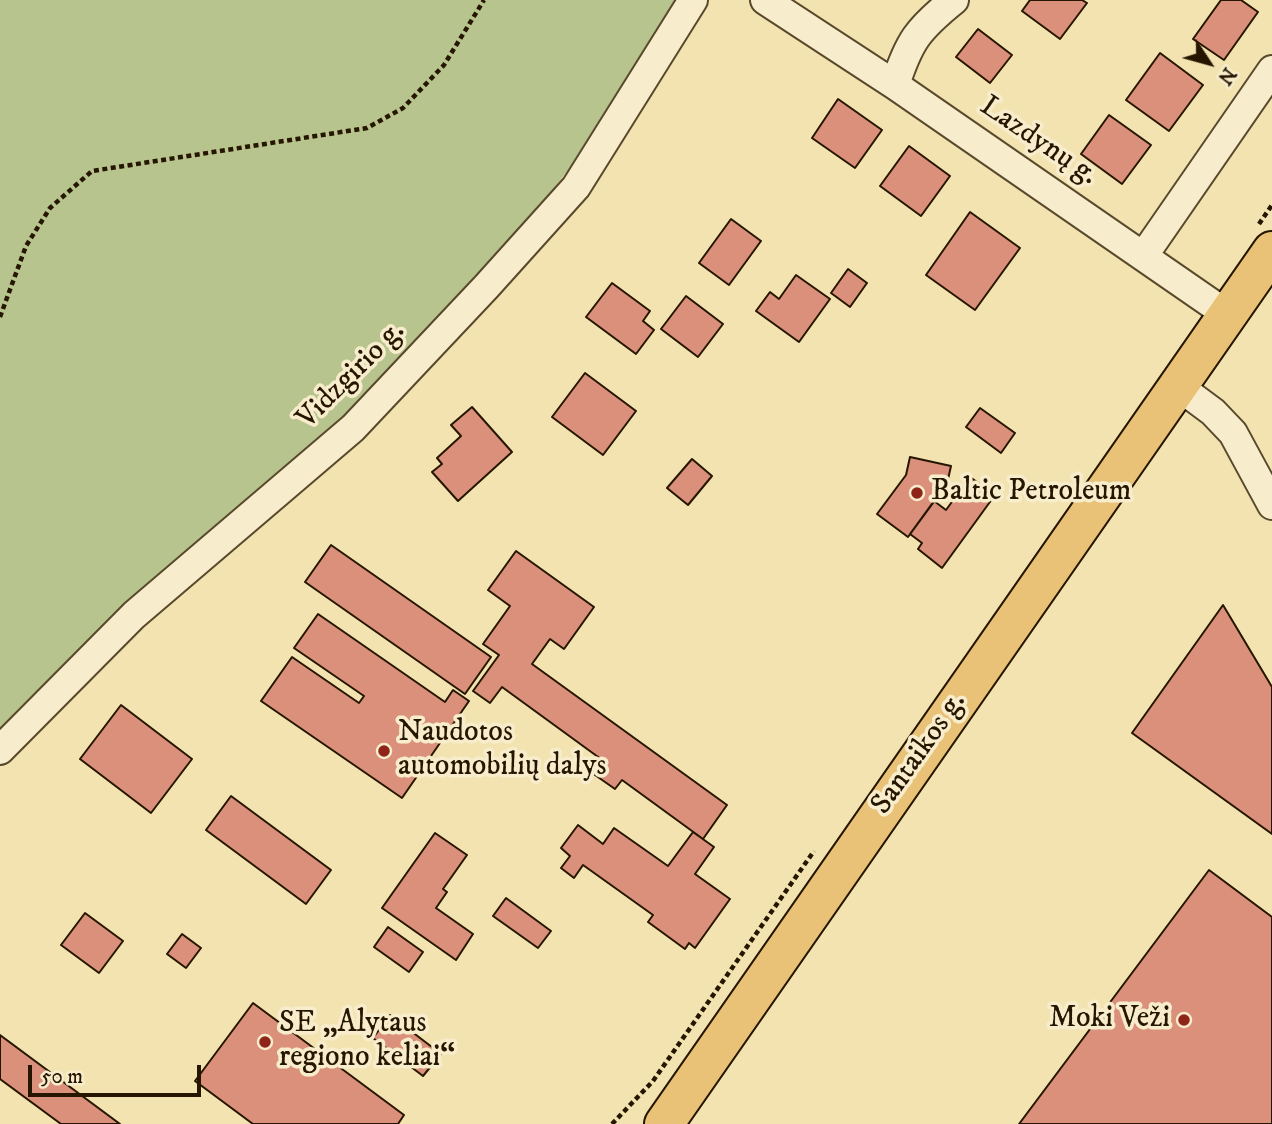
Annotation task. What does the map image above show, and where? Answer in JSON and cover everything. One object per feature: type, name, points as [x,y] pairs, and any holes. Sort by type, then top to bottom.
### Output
[{"type":"main road","name":"Santaikos g.","points":[[664,1124],[1272,251]]},
{"type":"street","name":"Vidzgirio g.","points":[[0,750],[134,615],[353,428],[486,287],[576,187],[693,0]]},
{"type":"street","name":"Lazdynų g.","points":[[765,0],[895,85],[1227,315]]},
{"type":"street","points":[[895,85],[906,49],[925,24],[954,0]]},
{"type":"street","points":[[1144,255],[1272,70]]},
{"type":"street","points":[[1178,386],[1213,412],[1233,433],[1272,505]]},
{"type":"path","points":[[0,317],[26,246],[50,208],[92,171],[367,128],[404,108],[444,65],[484,0]]},
{"type":"green space","points":[[0,0],[685,0],[602,125],[527,224],[348,419],[19,708],[0,729]]},
{"type":"building","points":[[1030,0],[1082,0],[1087,3],[1060,39],[1022,11]]},
{"type":"building","points":[[1221,0],[1241,0],[1258,12],[1224,60],[1193,39]]},
{"type":"building","points":[[978,29],[1012,55],[990,83],[956,57]]},
{"type":"building","points":[[1160,53],[1203,85],[1169,131],[1126,100]]},
{"type":"building","points":[[838,99],[882,130],[855,168],[812,138]]},
{"type":"building","points":[[1109,115],[1151,145],[1122,184],[1081,154]]},
{"type":"building","points":[[909,146],[950,176],[921,216],[880,186]]},
{"type":"building","points":[[970,212],[1020,248],[975,310],[926,275]]},
{"type":"building","points":[[731,219],[761,241],[729,285],[699,263]]},
{"type":"building","points":[[848,269],[867,283],[850,307],[831,293]]},
{"type":"building","points":[[796,275],[830,299],[799,342],[756,311],[770,292],[779,299]]},
{"type":"building","points":[[612,283],[650,311],[643,321],[654,330],[636,354],[586,317]]},
{"type":"building","points":[[686,296],[723,324],[698,357],[661,329]]},
{"type":"building","points":[[585,373],[636,411],[603,455],[552,417]]},
{"type":"building","points":[[472,407],[512,452],[458,501],[432,472],[442,464],[437,458],[461,436],[451,425]]},
{"type":"building","points":[[980,408],[1015,433],[1001,453],[966,427]]},
{"type":"building","name":"Baltic Petroleum","points":[[910,457],[951,466],[947,484],[908,537],[877,514],[906,475]]},
{"type":"building","points":[[692,459],[712,476],[688,505],[667,488]]},
{"type":"building","points":[[970,477],[995,495],[942,568],[918,549],[922,543],[910,534],[934,501],[946,510]]},
{"type":"building","points":[[331,545],[491,657],[465,694],[305,582]]},
{"type":"building","points":[[516,551],[594,607],[564,649],[550,639],[532,664],[727,805],[703,839],[622,780],[615,789],[595,775],[605,762],[502,687],[490,703],[473,691],[499,655],[483,644],[510,606],[488,590]]},
{"type":"building","points":[[1223,605],[1272,687],[1272,834],[1132,733]]},
{"type":"building","name":"Naudotos automobilių dalys","points":[[318,614],[445,702],[453,690],[469,701],[402,798],[261,701],[292,657],[359,703],[364,696],[294,648]]},
{"type":"building","points":[[121,705],[192,759],[151,813],[80,759]]},
{"type":"building","points":[[231,796],[331,870],[306,904],[206,830]]},
{"type":"building","points":[[578,825],[603,844],[614,828],[668,866],[693,832],[714,847],[695,874],[730,899],[695,948],[689,943],[685,949],[648,922],[653,915],[583,865],[574,878],[561,868],[570,856],[561,848]]},
{"type":"building","name":"Naudotos automobilių dalys","points":[[435,833],[467,855],[443,889],[447,892],[436,908],[473,934],[456,960],[382,908]]},
{"type":"building","name":"Moki Veži","points":[[1209,870],[1272,917],[1272,1124],[1019,1124]]},
{"type":"building","points":[[506,898],[551,931],[538,948],[493,916]]},
{"type":"building","points":[[85,913],[123,941],[99,973],[61,945]]},
{"type":"building","points":[[388,927],[423,952],[409,972],[374,947]]},
{"type":"building","points":[[182,934],[201,948],[186,968],[167,954]]},
{"type":"building","name":"SE „Alytaus regiono keliai“","points":[[253,1003],[404,1115],[398,1124],[253,1124],[195,1081]]},
{"type":"building","points":[[390,1015],[441,1054],[423,1076],[373,1038]]},
{"type":"building","points":[[0,1035],[120,1124],[61,1124],[0,1079]]},
{"type":"place","name":"Baltic Petroleum","points":[[917,493]]},
{"type":"place","name":"Naudotos automobilių dalys","points":[[384,751]]},
{"type":"place","name":"Moki Veži","points":[[1184,1020]]},
{"type":"place","name":"SE „Alytaus regiono keliai“","points":[[265,1042]]}]
